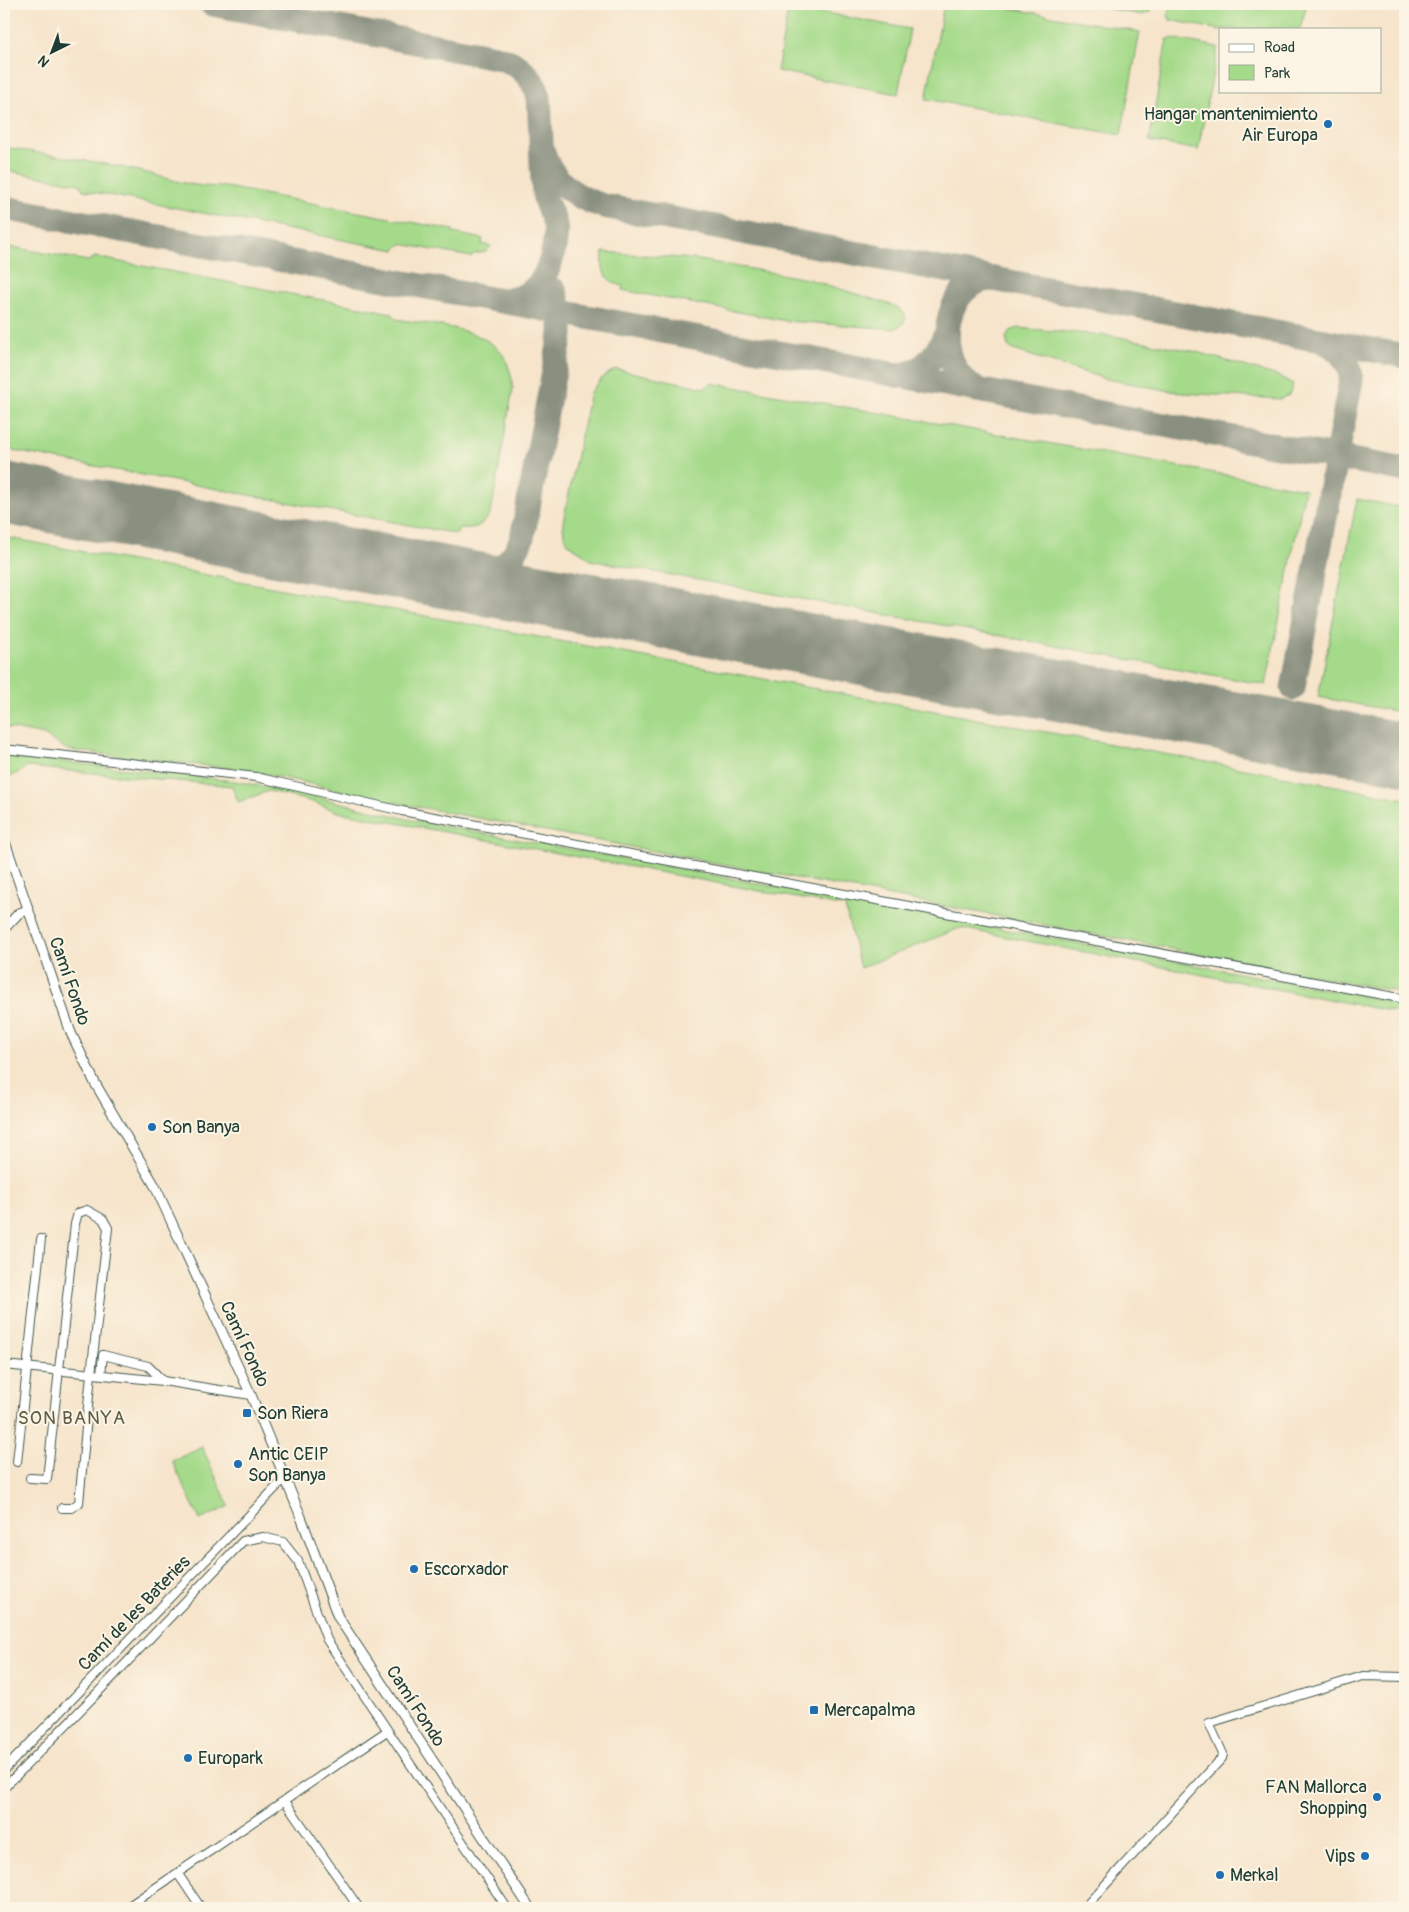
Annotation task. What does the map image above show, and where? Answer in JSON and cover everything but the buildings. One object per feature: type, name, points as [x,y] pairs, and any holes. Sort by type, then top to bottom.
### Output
[{"type":"street","points":[[4,748],[256,777],[402,811],[1405,999]]},
{"type":"street","name":"Camí Fondo","points":[[4,839],[71,1033],[96,1083],[155,1186],[251,1395],[338,1617],[530,1908]]},
{"type":"street","points":[[4,929],[19,913],[28,910]]},
{"type":"street","points":[[30,1478],[47,1479],[75,1224],[78,1213],[87,1210],[103,1219],[108,1228],[91,1374],[79,1503],[71,1508],[62,1508]]},
{"type":"street","points":[[18,1462],[41,1239]]},
{"type":"street","points":[[101,1374],[103,1355],[148,1366],[163,1381]]},
{"type":"street","points":[[4,1365],[163,1381],[251,1395]]},
{"type":"street","name":"Camí de les Bateries","points":[[4,1770],[285,1478]]},
{"type":"street","points":[[4,1788],[243,1541],[263,1537],[283,1542],[298,1561],[327,1640],[507,1908]]},
{"type":"street","points":[[1084,1908],[1222,1758],[1223,1754],[1209,1723],[1363,1676],[1405,1677]]},
{"type":"street","points":[[126,1908],[388,1731]]},
{"type":"street","points":[[285,1801],[359,1908]]},
{"type":"street","points":[[178,1874],[201,1908]]},
{"type":"green space","points":[[944,4],[986,4],[1140,32],[1121,135],[926,99]]},
{"type":"green space","points":[[1080,4],[1151,4],[1150,12],[1142,15]]},
{"type":"green space","points":[[1169,4],[1307,4],[1300,28],[1219,28],[1219,30],[1170,20],[1168,15]]},
{"type":"green space","points":[[789,5],[910,29],[898,94],[777,71]]},
{"type":"green space","points":[[1170,38],[1218,47],[1198,150],[1149,141],[1167,39],[1170,40]]},
{"type":"green space","points":[[4,147],[122,167],[200,186],[221,186],[453,230],[453,233],[483,239],[482,244],[491,246],[486,252],[474,254],[471,257],[401,244],[395,250],[83,190],[80,184],[4,170]]},
{"type":"green space","points":[[12,247],[88,261],[95,257],[392,313],[396,319],[454,328],[482,338],[494,345],[503,355],[510,371],[513,388],[491,513],[478,526],[459,528],[457,534],[4,449],[4,250]]},
{"type":"green space","points":[[603,252],[694,259],[808,279],[895,306],[905,315],[905,321],[894,329],[786,321],[622,290],[623,286],[608,278],[603,270]]},
{"type":"green space","points":[[1018,328],[1114,336],[1193,351],[1278,376],[1293,384],[1289,395],[1280,399],[1182,393],[1106,379],[1013,350],[1008,346],[1006,338],[1010,331]]},
{"type":"green space","points":[[616,369],[705,388],[711,383],[1305,489],[1266,685],[590,560],[571,546],[565,538],[563,522],[590,392],[604,376]]},
{"type":"green space","points":[[1357,499],[1405,508],[1405,713],[1318,697]]},
{"type":"green space","points":[[4,537],[1405,799],[1405,993],[393,802],[252,771],[68,750],[44,735],[4,727]]},
{"type":"green space","points":[[4,755],[234,781],[309,795],[420,822],[1405,1004],[1405,1014],[960,928],[860,968],[845,907],[338,812],[313,802],[269,791],[238,802],[232,786],[28,767],[4,780]]},
{"type":"green space","points":[[202,1447],[229,1506],[200,1520],[172,1461]]},
{"type":"taxiway","points":[[212,4],[495,57],[511,62],[528,76],[539,97],[544,193],[556,228],[556,237],[548,268],[539,284],[524,296],[503,300]]},
{"type":"taxiway","points":[[542,149],[551,170],[565,186],[582,198],[603,206],[1405,356]]},
{"type":"taxiway","points":[[4,208],[1405,470]]},
{"type":"taxiway","points":[[978,390],[963,379],[953,364],[948,346],[948,327],[953,308],[962,293],[976,283],[995,279]]},
{"type":"taxiway","points":[[465,581],[500,567],[512,556],[522,538],[561,335],[561,313],[555,291]]},
{"type":"taxiway","points":[[898,375],[915,371],[929,361],[939,348],[947,332]]},
{"type":"taxiway","points":[[1293,688],[1351,380],[1349,367],[1343,356],[1322,341]]},
{"type":"runway","points":[[4,493],[465,581],[1405,754]]},
{"type":"place","name":"Hangar mantenimiento Air Europa","points":[[1328,124]]},
{"type":"place","name":"Son Banya","points":[[152,1127]]},
{"type":"place","name":"Son Riera","points":[[247,1413]]},
{"type":"place","name":"Antic CEIP Son Banya","points":[[238,1464]]},
{"type":"place","name":"Escorxador","points":[[414,1569]]},
{"type":"place","name":"Mercapalma","points":[[814,1710]]},
{"type":"place","name":"Europark","points":[[188,1758]]},
{"type":"place","name":"FAN Mallorca Shopping","points":[[1377,1797]]},
{"type":"place","name":"Vips","points":[[1365,1856]]},
{"type":"place","name":"Merkal","points":[[1220,1875]]},
{"type":"district","name":"SON BANYA","points":[[72,1417]]}]
